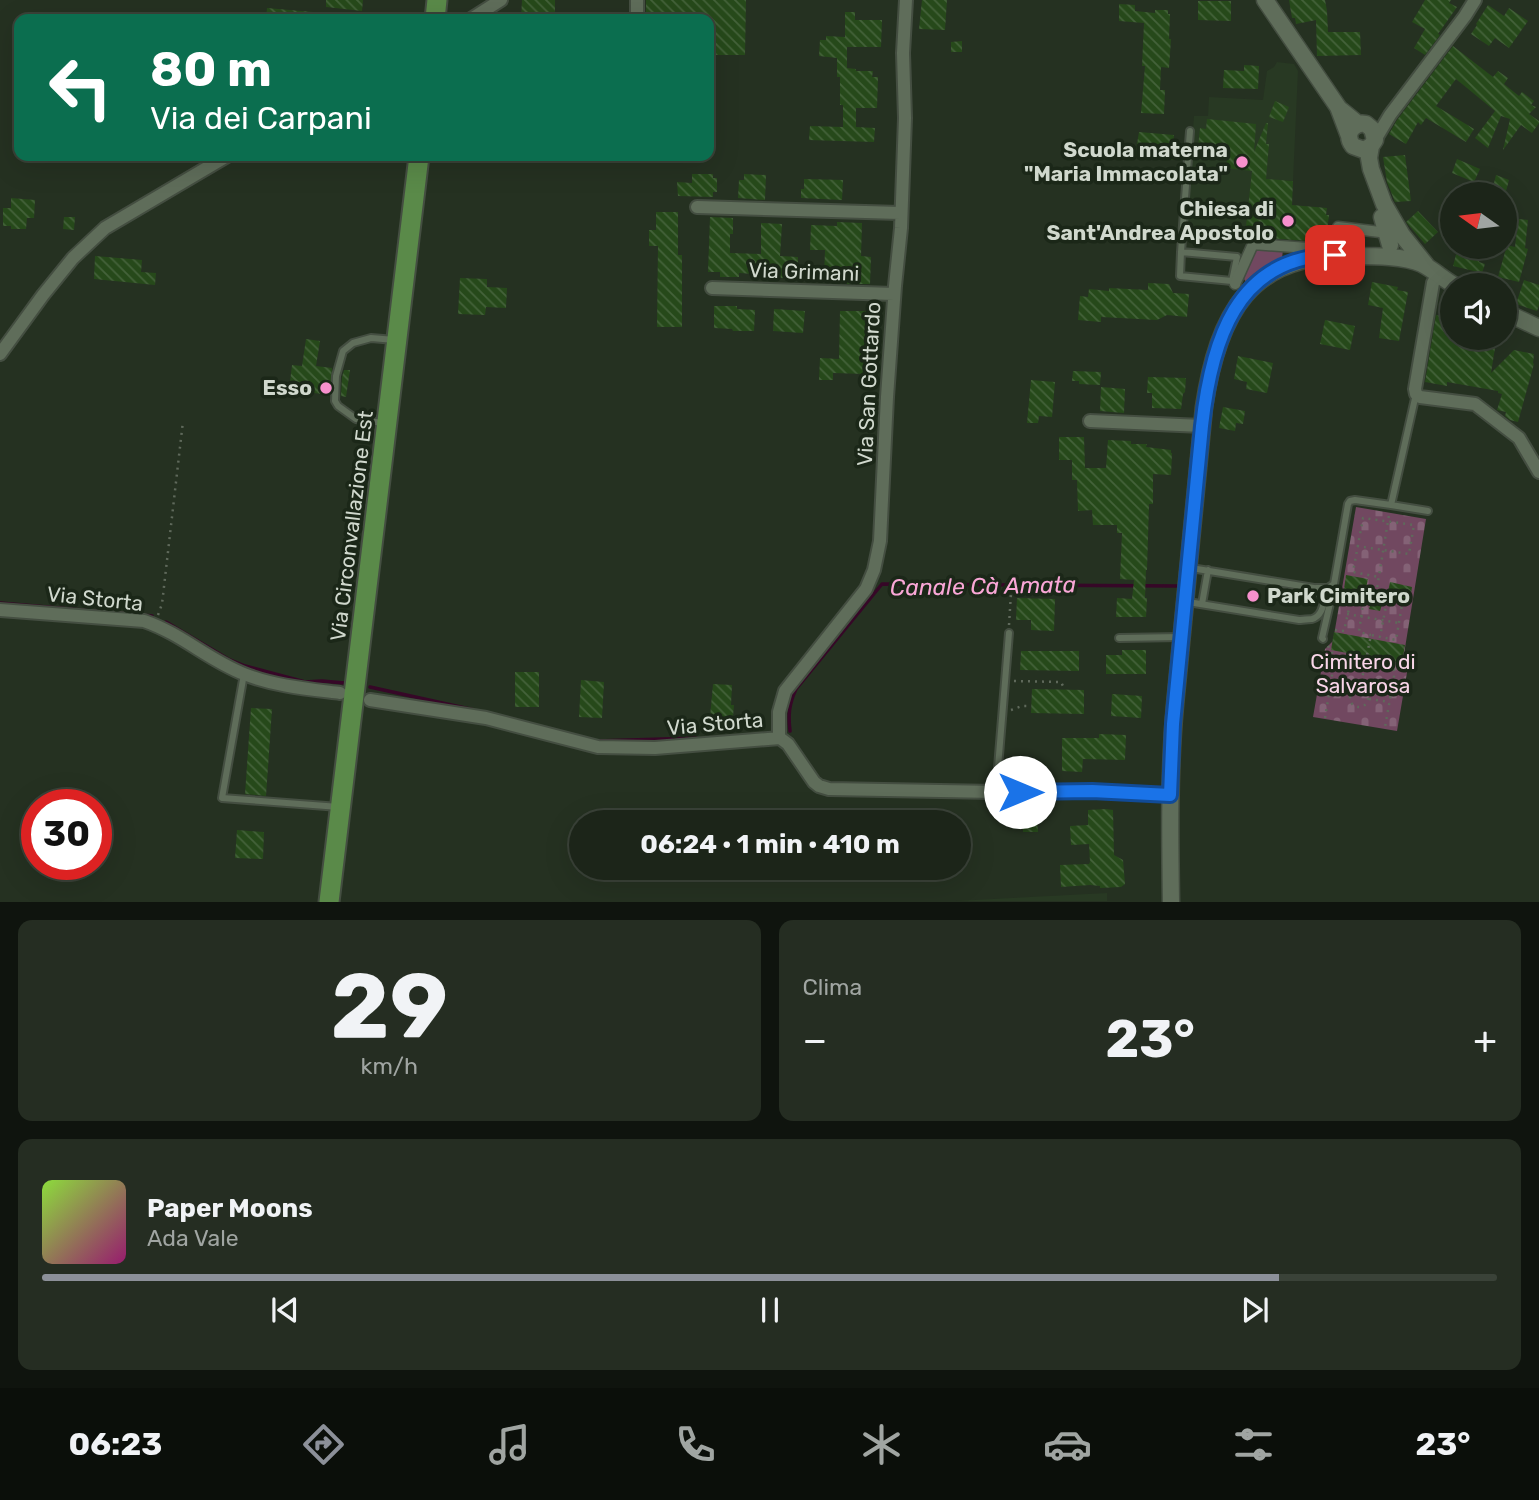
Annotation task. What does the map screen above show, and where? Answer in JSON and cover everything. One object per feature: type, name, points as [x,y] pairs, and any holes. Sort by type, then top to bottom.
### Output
[{"type":"main road","name":"Via Circonvallazione Est","points":[[329,901],[418,161]]},
{"type":"street","points":[[479,14],[501,0]]},
{"type":"street","name":"Via San Gottardo","points":[[779,738],[779,712],[785,691],[857,601],[870,582],[876,564],[881,531],[887,397],[901,228],[906,0]]},
{"type":"street","points":[[1265,0],[1338,107],[1351,118],[1385,223],[1399,249],[1440,276]]},
{"type":"street","points":[[1399,249],[1369,158],[1373,143],[1396,107],[1439,53],[1475,0]]},
{"type":"street","points":[[1356,132],[1396,107]]},
{"type":"street","points":[[1356,132],[1372,128],[1373,143]]},
{"type":"street","points":[[1356,132],[1364,150],[1373,143]]},
{"type":"street","points":[[0,354],[59,275],[105,228],[219,161]]},
{"type":"street","points":[[698,207],[901,213]]},
{"type":"street","points":[[1338,227],[1380,232]]},
{"type":"street","points":[[1171,901],[1171,746],[1182,637],[1194,603],[1189,568],[1207,390],[1219,341],[1253,244],[1308,248]]},
{"type":"street","points":[[1238,286],[1297,261],[1327,255],[1367,256],[1399,249]]},
{"type":"street","points":[[1433,271],[1416,394],[1420,397],[1475,404],[1518,438],[1539,472]]},
{"type":"street","name":"Via Grimani","points":[[712,288],[894,294]]},
{"type":"street","points":[[1517,318],[1539,328]]},
{"type":"street","points":[[1090,421],[1202,426]]},
{"type":"street","name":"Via Storta","points":[[0,610],[144,621],[178,636],[244,674],[283,685],[340,693]]},
{"type":"street","name":"Via Storta","points":[[370,699],[478,716],[597,747],[655,748],[779,738],[787,742],[811,780],[826,788],[1092,791],[1170,795]]},
{"type":"lane","points":[[1181,252],[1237,257],[1238,286],[1180,276],[1181,252],[1190,131]]},
{"type":"lane","points":[[387,424],[356,419],[338,406],[335,401],[336,376],[343,351],[353,343],[371,338],[397,340]]},
{"type":"lane","points":[[1391,505],[1416,394]]},
{"type":"lane","points":[[1323,639],[1350,500],[1428,511]]},
{"type":"lane","points":[[1189,568],[1314,588],[1328,588],[1334,584]]},
{"type":"lane","points":[[1208,570],[1194,603],[1299,620],[1311,619],[1319,615],[1323,597],[1314,588]]},
{"type":"lane","points":[[996,792],[1009,633]]},
{"type":"lane","points":[[1119,638],[1182,637]]},
{"type":"lane","points":[[244,674],[222,798],[341,807]]},
{"type":"path","points":[[154,625],[162,604],[183,421]]},
{"type":"path","points":[[1376,594],[1391,505]]},
{"type":"path","points":[[1357,545],[1409,554],[1414,526],[1363,518],[1357,545],[1353,572],[1379,577]]},
{"type":"path","points":[[1009,633],[1011,593]]},
{"type":"path","points":[[1335,630],[1344,631],[1352,594],[1376,594],[1387,601],[1402,605],[1396,640],[1359,632],[1364,596]]},
{"type":"path","points":[[1380,637],[1387,601]]},
{"type":"path","points":[[1347,614],[1399,623]]},
{"type":"path","points":[[1360,689],[1371,635]]},
{"type":"path","points":[[1323,639],[1337,660]]},
{"type":"path","points":[[1325,718],[1334,663],[1340,658],[1392,667],[1395,671],[1385,727]]},
{"type":"path","points":[[1005,681],[1061,682],[1065,690]]},
{"type":"path","points":[[1360,689],[1365,691],[1368,698],[1364,706],[1358,707],[1350,702],[1350,696],[1353,691],[1360,689]]},
{"type":"path","points":[[1329,692],[1350,696]]},
{"type":"path","points":[[1368,698],[1390,702]]},
{"type":"path","points":[[1002,711],[1031,706]]},
{"type":"shaded area","name":"Scuola materna \"Maria Immacolata\"","points":[[1277,62],[1294,64],[1298,71],[1293,181],[1251,183],[1247,226],[1252,232],[1252,241],[1185,238],[1194,116],[1208,116],[1209,97],[1263,100],[1267,71]]},
{"type":"shaded area","points":[[1107,893],[1107,901],[956,901],[1012,898]]},
{"type":"green space","points":[[1256,246],[1283,249],[1282,259],[1246,282],[1244,279]]},
{"type":"green space","name":"Cimitero di Salvarosa","points":[[1356,507],[1426,519],[1404,654],[1410,655],[1397,731],[1313,717],[1325,649],[1333,641]]},
{"type":"building","points":[[326,0],[363,0],[362,11],[326,7]]},
{"type":"building","points":[[522,0],[555,0],[555,13],[521,14]]},
{"type":"building","points":[[646,0],[746,0],[745,55],[714,55],[714,14],[646,14]]},
{"type":"building","points":[[922,0],[947,0],[945,30],[919,29]]},
{"type":"building","points":[[1289,0],[1325,0],[1328,32],[1360,32],[1361,55],[1317,56],[1316,20],[1296,24],[1295,18],[1292,18]]},
{"type":"building","points":[[1425,0],[1451,0],[1449,3],[1457,7],[1425,55],[1414,48],[1425,29],[1412,22]]},
{"type":"building","points":[[1198,1],[1231,1],[1231,21],[1198,20]]},
{"type":"building","points":[[1119,4],[1135,5],[1135,11],[1155,13],[1155,10],[1168,10],[1170,14],[1169,68],[1161,67],[1160,90],[1165,90],[1164,114],[1141,113],[1145,66],[1142,66],[1144,23],[1119,21]]},
{"type":"building","points":[[1488,5],[1504,16],[1509,8],[1528,21],[1509,48],[1495,38],[1489,46],[1471,34]]},
{"type":"building","points":[[267,8],[313,12],[313,14],[266,14]]},
{"type":"building","points":[[845,12],[855,12],[855,20],[882,20],[881,47],[847,47],[847,68],[873,71],[872,77],[878,77],[877,108],[856,108],[856,127],[875,128],[874,142],[809,140],[810,126],[843,127],[837,58],[819,56],[820,40],[826,40],[826,36],[845,37]]},
{"type":"building","points":[[962,41],[962,52],[951,52],[951,42]]},
{"type":"building","points":[[1453,46],[1493,77],[1498,71],[1508,78],[1504,84],[1519,96],[1522,92],[1534,101],[1531,105],[1536,107],[1529,114],[1539,123],[1532,133],[1521,125],[1503,150],[1510,119],[1501,116],[1488,148],[1475,138],[1495,111],[1456,79],[1436,106],[1474,129],[1466,142],[1426,118],[1421,125],[1418,122],[1406,144],[1389,134]]},
{"type":"building","points":[[1244,65],[1259,66],[1258,89],[1223,88],[1224,70],[1244,71]]},
{"type":"building","points":[[1275,101],[1289,107],[1283,122],[1269,117]]},
{"type":"building","points":[[1207,119],[1256,124],[1254,152],[1268,123],[1266,179],[1293,181],[1292,205],[1327,208],[1326,215],[1329,215],[1326,241],[1321,240],[1321,246],[1315,246],[1309,241],[1252,237],[1252,232],[1246,226],[1252,171],[1226,168],[1228,150],[1198,147],[1200,128],[1206,129]]},
{"type":"building","points":[[1139,132],[1174,135],[1176,160],[1135,156]]},
{"type":"building","points":[[1405,155],[1411,201],[1395,202],[1387,182],[1383,157]]},
{"type":"building","points":[[1457,159],[1480,169],[1474,182],[1452,173]]},
{"type":"building","points":[[692,174],[713,174],[713,178],[717,178],[717,192],[713,192],[713,197],[678,196],[677,182],[692,183]]},
{"type":"building","points":[[744,174],[766,175],[765,200],[738,198],[739,180],[744,180]]},
{"type":"building","points":[[1496,175],[1509,180],[1508,182],[1494,182]]},
{"type":"building","points":[[804,179],[843,180],[842,200],[801,198]]},
{"type":"building","points":[[11,198],[35,200],[34,218],[27,218],[26,229],[3,226],[3,208],[11,208]]},
{"type":"building","points":[[1418,211],[1438,232],[1425,244],[1406,222]]},
{"type":"building","points":[[656,212],[678,212],[678,255],[682,255],[682,327],[657,327],[658,246],[649,246],[649,230],[656,230]]},
{"type":"building","points":[[64,217],[75,217],[74,230],[63,229]]},
{"type":"building","points":[[710,217],[733,218],[730,253],[761,254],[761,223],[782,224],[780,256],[798,257],[798,280],[739,273],[739,277],[720,277],[720,272],[708,272]]},
{"type":"building","points":[[1518,219],[1528,220],[1525,248],[1528,249],[1519,282],[1517,273],[1499,273],[1503,259],[1517,259]]},
{"type":"building","points":[[837,222],[862,223],[861,256],[871,257],[870,284],[847,284],[847,277],[824,276],[825,250],[810,250],[811,225],[837,226]]},
{"type":"building","points":[[95,256],[142,260],[141,272],[156,273],[155,285],[94,279]]},
{"type":"building","points":[[1455,259],[1480,259],[1479,262],[1485,264],[1482,273],[1453,266]]},
{"type":"building","points":[[460,278],[487,279],[487,287],[507,288],[506,308],[486,307],[485,315],[458,314]]},
{"type":"building","points":[[1524,280],[1539,285],[1537,311],[1517,304]]},
{"type":"building","points":[[1372,282],[1398,287],[1397,290],[1408,292],[1399,341],[1379,338],[1383,308],[1368,305]]},
{"type":"building","points":[[1148,283],[1169,284],[1173,293],[1189,294],[1187,317],[1167,315],[1157,320],[1101,317],[1101,322],[1078,320],[1080,296],[1088,297],[1089,289],[1148,290]]},
{"type":"building","points":[[714,306],[737,306],[737,309],[755,310],[754,331],[714,328]]},
{"type":"building","points":[[774,309],[805,311],[803,333],[773,331]]},
{"type":"building","points":[[840,311],[866,311],[864,374],[833,373],[833,380],[819,380],[820,358],[839,359]]},
{"type":"building","points":[[1436,315],[1440,316],[1440,350],[1495,350],[1491,373],[1514,350],[1534,354],[1534,364],[1518,422],[1505,416],[1506,412],[1497,410],[1502,394],[1498,391],[1447,382],[1447,386],[1425,382]]},
{"type":"building","points":[[1325,320],[1355,326],[1350,350],[1320,344]]},
{"type":"building","points":[[306,339],[320,341],[316,366],[332,368],[330,395],[289,390],[292,365],[302,366]]},
{"type":"building","points":[[1238,356],[1273,363],[1267,393],[1246,389],[1247,382],[1234,379]]},
{"type":"building","points":[[344,370],[350,370],[346,397],[341,396]]},
{"type":"building","points":[[1073,371],[1101,372],[1100,385],[1072,381]]},
{"type":"building","points":[[1148,377],[1186,378],[1181,409],[1152,408],[1152,393],[1147,393]]},
{"type":"building","points":[[1031,380],[1055,382],[1052,417],[1039,416],[1038,423],[1027,423]]},
{"type":"building","points":[[1101,387],[1125,389],[1124,413],[1100,411]]},
{"type":"building","points":[[1223,407],[1245,411],[1243,424],[1236,423],[1235,431],[1219,428]]},
{"type":"building","points":[[1059,437],[1084,437],[1085,468],[1106,468],[1108,440],[1131,441],[1131,444],[1147,444],[1146,447],[1171,450],[1171,475],[1153,474],[1153,504],[1149,504],[1146,617],[1116,617],[1117,598],[1132,599],[1134,580],[1120,579],[1122,533],[1117,533],[1117,525],[1093,525],[1092,510],[1078,511],[1077,480],[1072,480],[1072,460],[1059,460]]},
{"type":"building","points":[[1346,575],[1368,579],[1365,593],[1344,589]]},
{"type":"building","points":[[1390,582],[1412,587],[1410,601],[1387,597]]},
{"type":"building","points":[[1370,596],[1384,598],[1380,611],[1369,609]]},
{"type":"building","points":[[1017,598],[1055,599],[1054,631],[1031,630],[1031,620],[1016,620]]},
{"type":"building","points":[[1334,632],[1405,645],[1402,663],[1331,650]]},
{"type":"building","points":[[1122,650],[1146,650],[1146,674],[1106,674],[1106,655],[1122,655]]},
{"type":"building","points":[[1021,651],[1079,651],[1079,671],[1020,670]]},
{"type":"building","points":[[515,672],[539,672],[539,707],[515,707]]},
{"type":"building","points":[[581,680],[604,682],[602,718],[579,717]]},
{"type":"building","points":[[713,684],[732,685],[732,728],[709,728]]},
{"type":"building","points":[[1032,689],[1084,690],[1084,714],[1031,713]]},
{"type":"building","points":[[1112,694],[1142,696],[1141,718],[1111,716]]},
{"type":"building","points":[[251,708],[272,709],[266,796],[245,794]]},
{"type":"building","points":[[1099,734],[1126,735],[1125,760],[1083,759],[1082,772],[1062,771],[1062,738],[1099,738]]},
{"type":"building","points":[[1036,805],[1038,832],[1023,832],[1023,829],[1018,829],[1017,806]]},
{"type":"building","points":[[1088,810],[1113,810],[1114,855],[1123,860],[1125,884],[1121,887],[1100,888],[1090,885],[1061,887],[1060,865],[1090,862],[1089,844],[1071,845],[1070,826],[1088,825]]},
{"type":"building","points":[[237,830],[264,832],[263,859],[235,858]]},
{"type":"waterway","name":"Canale Cà Amata","points":[[790,731],[790,710],[796,689],[882,584],[1178,586]]},
{"type":"waterway","name":"Canale Cà Amata","points":[[0,603],[152,616]]},
{"type":"waterway","name":"Canale Cà Amata","points":[[166,622],[228,659],[245,666],[305,682],[344,683]]},
{"type":"waterway","name":"Canale Cà Amata","points":[[370,687],[474,710]]},
{"type":"waterway","name":"Canale Cà Amata","points":[[597,741],[696,738]]},
{"type":"place","name":"Scuola materna \"Maria Immacolata\"","points":[[1242,162]]},
{"type":"place","name":"Chiesa di Sant'Andrea Apostolo","points":[[1288,221]]},
{"type":"place","name":"Esso","points":[[326,388]]},
{"type":"place","name":"Park Cimitero","points":[[1253,596]]},
{"type":"route","points":[[1020,792],[1092,791],[1170,795],[1173,724],[1202,426],[1217,348],[1224,327],[1248,290],[1273,272],[1297,261],[1335,255]]}]
